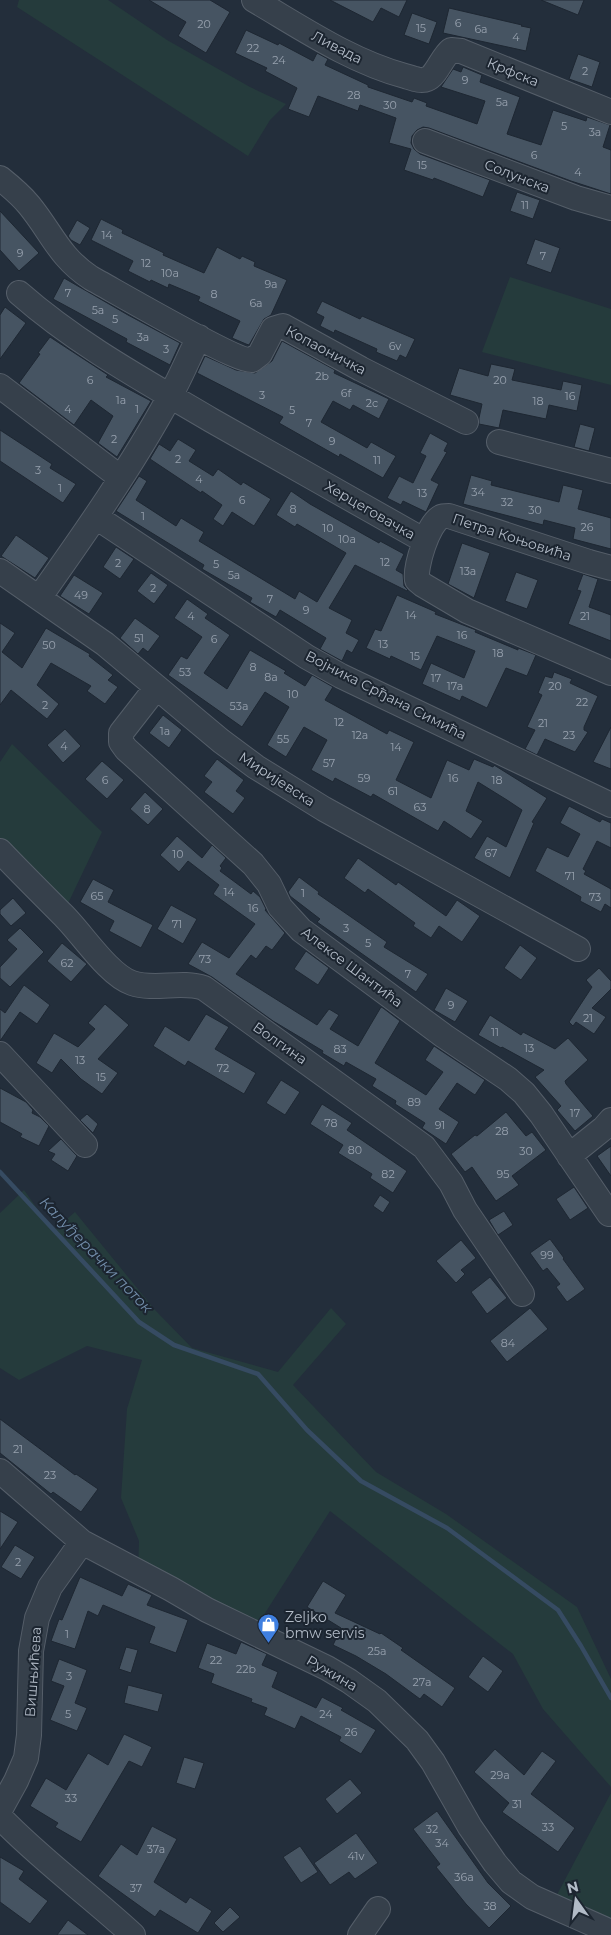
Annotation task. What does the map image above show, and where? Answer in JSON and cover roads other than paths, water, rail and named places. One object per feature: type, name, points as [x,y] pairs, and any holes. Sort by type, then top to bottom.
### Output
[{"type":"street","name":"Ливада","points":[[254,0],[336,49],[394,73],[427,80]]},
{"type":"street","name":"Крфска","points":[[427,80],[432,76],[445,55],[451,50],[461,51],[611,112]]},
{"type":"street","name":"Солунска","points":[[425,141],[576,198],[611,208]]},
{"type":"street","name":"Копаоничка","points":[[0,178],[29,205],[56,246],[77,269],[199,337],[242,359],[252,360],[260,354],[273,329],[283,326],[361,369],[466,422]]},
{"type":"street","name":"Херцеговачка","points":[[19,292],[54,322],[86,345],[170,396],[425,541],[416,573],[416,580],[423,585],[467,611],[611,672]]},
{"type":"street","points":[[39,598],[121,478],[170,396],[199,337]]},
{"type":"street","points":[[0,386],[121,478]]},
{"type":"street","points":[[499,442],[611,471]]},
{"type":"street","name":"Петра Коњовића","points":[[425,541],[435,522],[441,517],[449,516],[611,568]]},
{"type":"street","name":"Војника Срђана Симића","points":[[96,517],[307,657],[341,676],[611,805]]},
{"type":"street","name":"Миријевска","points":[[0,571],[105,644],[221,741],[256,767],[324,809],[578,949]]},
{"type":"street","name":"Алексе Шантића","points":[[156,688],[121,733],[121,742],[126,749],[253,864],[269,884],[280,907],[301,930],[436,1030],[508,1079],[524,1093],[541,1114],[609,1214]]},
{"type":"street","name":"Волгина","points":[[0,851],[63,914],[110,968],[121,977],[132,983],[150,987],[195,985],[204,988],[424,1147],[451,1182],[465,1210],[522,1294]]},
{"type":"street","points":[[0,1054],[85,1145]]},
{"type":"street","points":[[569,1156],[604,1128],[611,1120]]},
{"type":"street","name":"Ружина","points":[[0,1471],[82,1542],[207,1610],[327,1668],[378,1701],[417,1740],[433,1762],[470,1827],[511,1882],[532,1897],[611,1932]]},
{"type":"street","name":"Вишњићева","points":[[0,1810],[26,1758],[29,1735],[31,1651],[37,1618],[50,1587],[82,1542]]},
{"type":"street","points":[[0,1818],[37,1854],[133,1935]]},
{"type":"street","points":[[360,1935],[378,1909]]},
{"type":"waterway","name":"Калуђерачки поток","points":[[0,1172],[139,1322],[174,1345],[258,1374],[307,1430],[361,1481],[447,1528],[558,1610],[611,1698]]},
{"type":"place","name":"Zeljko bmw servis","points":[[269,1644]]}]
